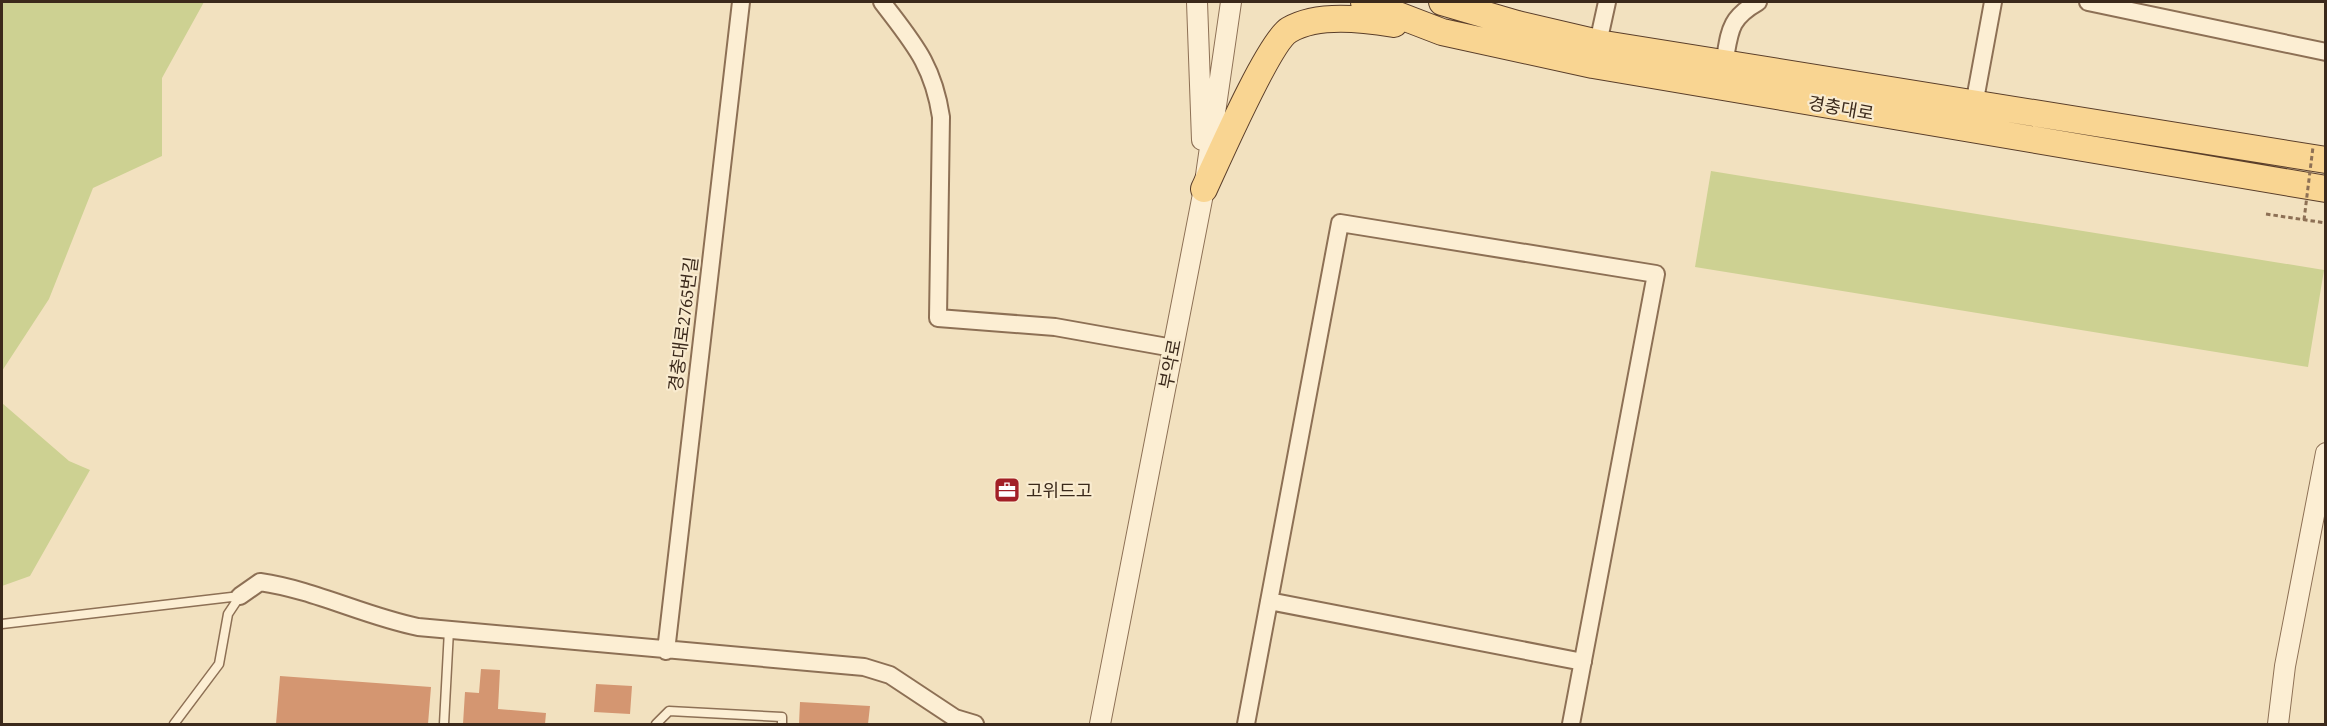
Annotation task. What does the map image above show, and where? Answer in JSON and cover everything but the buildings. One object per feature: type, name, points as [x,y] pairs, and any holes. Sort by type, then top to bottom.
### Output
[{"type":"main road","name":"경충대로","points":[[1364,2],[1443,32],[1605,67],[2325,189]]},
{"type":"main road","name":"경충대로","points":[[1442,2],[1517,24],[1598,43],[1974,105],[2319,154]]},
{"type":"main road","points":[[1204,189],[1270,53],[1288,30],[1317,22],[1364,19],[1443,32]]},
{"type":"street","name":"경충대로2765번길","points":[[666,651],[741,2]]},
{"type":"street","points":[[882,2],[923,56],[936,87],[940,117],[938,318],[1055,327],[1173,348]]},
{"type":"street","points":[[1197,2],[1204,189]]},
{"type":"street","name":"부악로","points":[[1100,724],[1204,189],[1231,2]]},
{"type":"street","points":[[1598,43],[1607,2]]},
{"type":"street","points":[[1724,64],[1733,21],[1741,11],[1758,2]]},
{"type":"street","points":[[1974,105],[1993,2]]},
{"type":"street","points":[[2088,2],[2325,51]]},
{"type":"street","points":[[1246,724],[1340,223],[1656,274],[1570,724]]},
{"type":"street","points":[[2278,724],[2285,666],[2325,453]]},
{"type":"street","points":[[240,596],[260,582],[289,587],[382,620],[450,630],[864,667],[890,675],[955,718],[975,724]]},
{"type":"street","points":[[1269,601],[1582,662]]},
{"type":"lane","points":[[2,624],[240,596]]},
{"type":"lane","points":[[174,724],[219,664],[228,614],[240,596]]},
{"type":"lane","points":[[444,724],[450,630]]},
{"type":"lane","points":[[656,724],[669,711],[782,717],[782,724]]},
{"type":"path","points":[[2304,220],[2319,154]]},
{"type":"path","points":[[2266,214],[2325,223]]},
{"type":"green space","points":[[2,2],[204,2],[162,78],[162,156],[93,188],[49,299],[2,371]]},
{"type":"green space","points":[[1711,171],[2324,270],[2308,367],[1695,267]]},
{"type":"green space","points":[[2,403],[69,461],[90,470],[30,576],[2,586]]},
{"type":"place","name":"고위드고","points":[[1007,490]]}]
